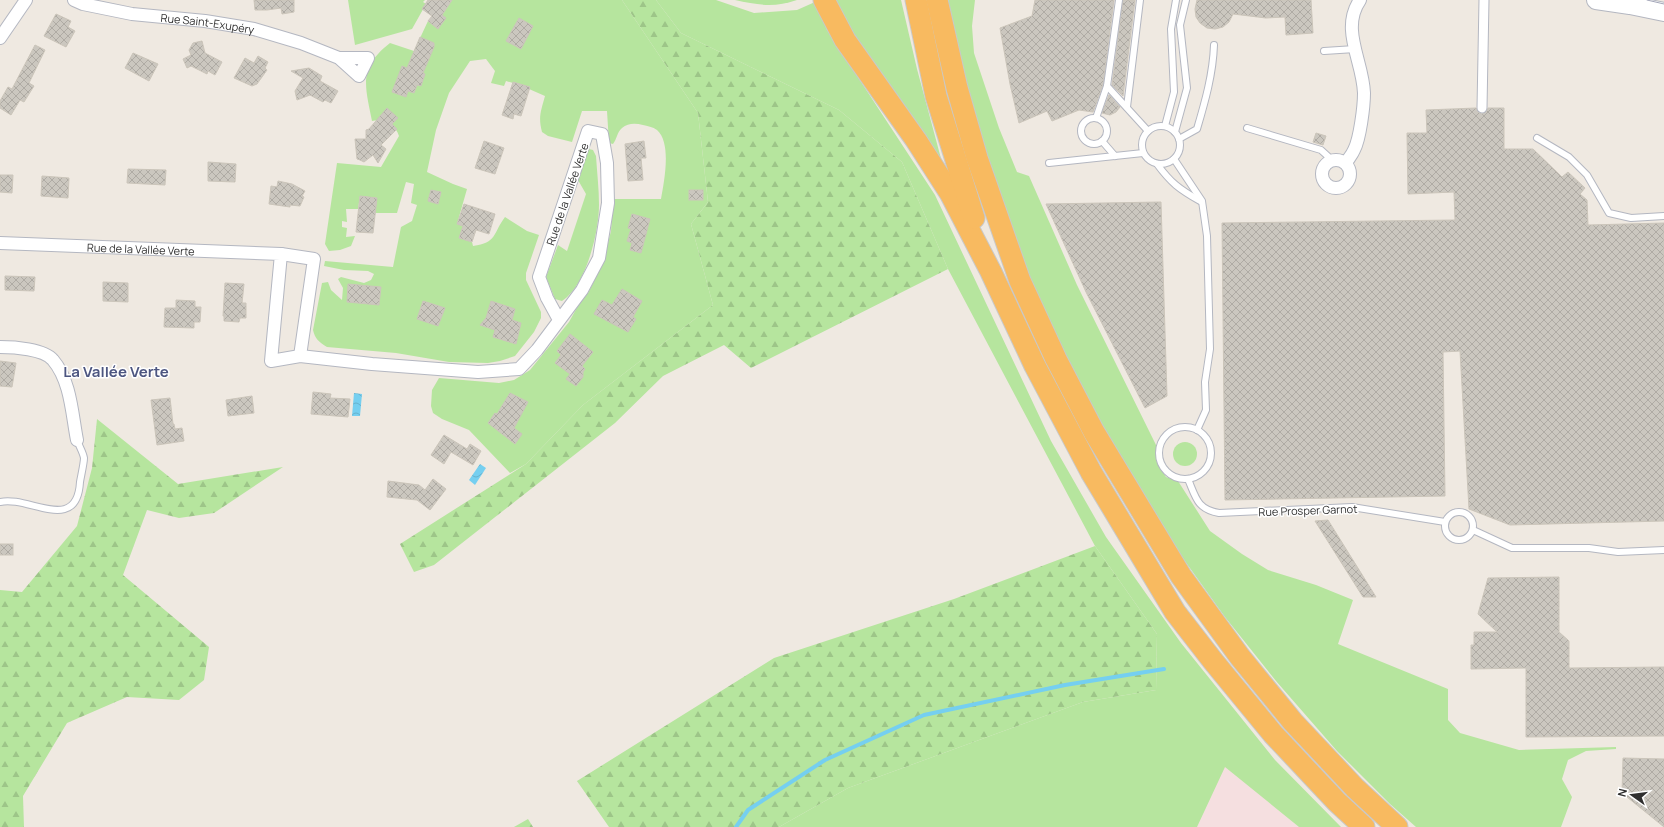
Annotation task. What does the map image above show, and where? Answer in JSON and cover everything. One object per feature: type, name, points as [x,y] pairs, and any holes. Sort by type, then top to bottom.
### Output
[{"type":"highway","points":[[824,0],[845,40],[916,140],[950,193],[991,272],[1035,366],[1091,472],[1175,612],[1213,661],[1274,734],[1337,802],[1364,827]]},
{"type":"highway","points":[[916,0],[936,96],[991,272]]},
{"type":"highway","points":[[937,0],[957,88],[976,158],[1020,282],[1056,359],[1094,432],[1181,576],[1240,657],[1294,722],[1355,788],[1397,827]]},
{"type":"main road","points":[[1596,0],[1664,12]]},
{"type":"street","points":[[0,38],[26,0]]},
{"type":"street","name":"Rue Saint-Exupéry","points":[[74,0],[83,4],[132,14],[205,21],[254,29],[339,58]]},
{"type":"street","points":[[1346,163],[1355,150],[1361,122],[1364,93],[1361,67],[1353,41],[1352,18],[1360,0]]},
{"type":"street","points":[[1482,108],[1484,0]]},
{"type":"street","name":"Rue de la Vallée Verte","points":[[281,254],[272,361],[300,356],[372,364],[478,372],[519,369],[537,350],[582,290],[599,258],[608,203],[607,163],[602,134],[588,131],[539,277],[547,298],[559,320]]},
{"type":"street","points":[[1332,160],[1346,163],[1350,172],[1349,181],[1342,187],[1333,188],[1325,183],[1322,174],[1325,166],[1332,160]]},
{"type":"street","name":"Rue de la Vallée Verte","points":[[0,243],[281,254],[314,259],[300,356]]},
{"type":"street","points":[[0,347],[14,347],[37,351],[53,359],[66,382],[77,440]]},
{"type":"lane","points":[[1096,118],[1107,86],[1119,0]]},
{"type":"lane","points":[[1127,107],[1140,0]]},
{"type":"lane","points":[[1165,126],[1174,92],[1171,29],[1176,0]]},
{"type":"lane","points":[[1175,132],[1187,88],[1180,25],[1186,0]]},
{"type":"lane","points":[[1179,139],[1197,129],[1214,60],[1214,45]]},
{"type":"lane","points":[[1324,51],[1355,49]]},
{"type":"lane","points":[[1107,86],[1148,131]]},
{"type":"lane","points":[[1096,118],[1104,122],[1107,134],[1102,141],[1090,144],[1081,134],[1082,125],[1084,121],[1088,119],[1096,118]]},
{"type":"lane","points":[[1165,126],[1175,132],[1179,139],[1180,149],[1174,159],[1169,162],[1157,164],[1151,162],[1143,153],[1142,141],[1148,131],[1153,127],[1165,126]]},
{"type":"lane","points":[[1247,128],[1321,150],[1332,160]]},
{"type":"lane","points":[[1537,138],[1569,158],[1587,175],[1609,213],[1631,218],[1664,216]]},
{"type":"lane","points":[[1102,141],[1114,156]]},
{"type":"lane","points":[[1049,163],[1143,153]]},
{"type":"lane","points":[[1174,159],[1202,201],[1207,236],[1210,349],[1205,382],[1206,410],[1197,430]]},
{"type":"lane","points":[[1157,164],[1170,182],[1187,194],[1202,201]]},
{"type":"lane","points":[[1183,428],[1197,430],[1203,435],[1210,447],[1210,462],[1201,474],[1188,479],[1173,476],[1163,466],[1160,459],[1161,445],[1164,438],[1176,429],[1183,428]]},
{"type":"lane","points":[[0,502],[18,503],[44,509],[58,510],[65,510],[72,505],[78,498],[84,458],[77,440]]},
{"type":"lane","name":"Rue Prosper Garnot","points":[[1188,479],[1198,503],[1208,511],[1219,513],[1352,507],[1446,522]]},
{"type":"lane","points":[[1456,512],[1465,513],[1472,520],[1473,530],[1467,538],[1463,540],[1453,538],[1446,532],[1446,522],[1451,514],[1456,512]]},
{"type":"lane","points":[[1473,530],[1512,548],[1588,548],[1618,552],[1664,550]]},
{"type":"shaded area","points":[[1225,766],[1299,827],[1197,827]]},
{"type":"green space","points":[[348,0],[425,0],[423,2],[426,4],[412,29],[355,45]]},
{"type":"green space","points":[[452,0],[622,0],[698,113],[708,202],[691,224],[713,305],[583,405],[526,464],[510,473],[469,430],[442,419],[433,413],[431,406],[432,390],[439,378],[499,383],[514,380],[530,370],[569,322],[579,304],[588,293],[603,263],[611,231],[613,199],[661,199],[666,153],[662,136],[657,130],[640,124],[624,126],[619,131],[613,144],[609,143],[607,111],[582,111],[572,142],[548,136],[542,132],[540,122],[540,114],[545,96],[529,89],[530,87],[513,82],[506,81],[504,86],[491,83],[495,71],[486,59],[470,61],[449,93],[436,130],[427,172],[467,189],[457,224],[463,226],[459,238],[472,242],[473,246],[481,245],[491,240],[505,217],[527,231],[539,235],[526,273],[526,280],[541,312],[541,318],[534,332],[515,356],[488,363],[449,362],[396,353],[327,347],[322,344],[316,338],[313,330],[322,283],[328,282],[331,290],[342,300],[343,288],[338,279],[341,277],[364,283],[371,280],[374,274],[368,271],[344,270],[324,266],[325,261],[393,267],[401,227],[412,221],[417,205],[411,203],[414,184],[406,182],[397,213],[375,213],[377,198],[360,196],[358,209],[346,209],[347,222],[342,221],[342,227],[347,228],[346,237],[355,236],[351,246],[340,250],[329,251],[325,244],[337,163],[381,167],[399,136],[395,128],[389,123],[372,121],[366,87],[368,69],[380,52],[390,43],[414,51],[428,21],[438,29],[442,15]]},
{"type":"green space","points":[[622,0],[656,0],[681,33],[839,110],[902,162],[948,269],[751,368],[724,345],[663,376],[615,423],[434,565],[414,572],[400,544],[526,464],[583,405],[713,305],[691,224],[708,202],[698,113]]},
{"type":"green space","points":[[656,0],[716,0],[754,13],[797,10],[815,2],[827,30],[935,195],[1051,441],[1106,537],[1181,643],[1275,760],[1341,827],[1299,827],[1225,767],[1197,827],[779,827],[848,788],[1083,702],[1156,690],[1157,634],[1095,546],[948,269],[902,162],[839,110],[681,33]]},
{"type":"green space","points":[[735,0],[797,0],[789,3],[766,5]]},
{"type":"green space","points":[[830,0],[901,0],[917,69],[943,166]]},
{"type":"green space","points":[[947,0],[975,0],[972,26],[974,53],[999,128],[1017,172],[1029,176],[1077,285],[1156,445],[1157,463],[1166,477],[1178,481],[1210,531],[1242,554],[1268,570],[1316,585],[1353,600],[1338,644],[1448,689],[1448,720],[1460,733],[1519,750],[1616,747],[1616,749],[1586,751],[1568,760],[1562,779],[1572,797],[1561,827],[1416,827],[1390,804],[1337,751],[1276,681],[1225,617],[1177,550],[1098,421],[1058,344],[1028,272],[994,181],[955,45]]},
{"type":"green space","points":[[589,149],[593,150],[596,156],[599,205],[597,229],[590,258],[584,271],[570,294],[562,301],[555,299],[546,277],[558,245],[567,251],[586,194],[578,180],[586,152]]},
{"type":"green space","points":[[97,419],[178,484],[283,467],[214,513],[179,518],[147,510],[123,575],[209,647],[204,680],[179,700],[127,697],[67,723],[23,796],[24,827],[0,827],[0,590],[22,592],[77,526],[92,468]]},
{"type":"green space","points":[[1185,442],[1194,445],[1197,454],[1194,463],[1185,466],[1176,463],[1173,454],[1176,445]]},
{"type":"green space","points":[[1095,546],[1157,634],[1156,690],[1083,702],[848,788],[779,827],[609,827],[577,781],[774,658],[954,599]]},
{"type":"green space","points":[[528,819],[533,827],[514,827]]},
{"type":"water","points":[[354,393],[362,394],[360,416],[352,416]]},
{"type":"water","points":[[480,464],[486,468],[475,485],[469,480]]},
{"type":"building","points":[[254,0],[294,0],[294,12],[282,14],[281,8],[255,10]]},
{"type":"building","points":[[428,0],[452,0],[442,15],[446,18],[438,29],[428,21],[432,16],[422,9]]},
{"type":"building","points":[[1035,0],[1114,0],[1103,85],[1093,112],[1079,110],[1052,121],[1047,111],[1019,123],[1000,28],[1032,16]]},
{"type":"building","points":[[1123,0],[1135,0],[1123,96],[1112,85]]},
{"type":"building","points":[[1197,0],[1311,0],[1313,33],[1286,35],[1285,17],[1266,18],[1233,14],[1229,22],[1223,27],[1215,29],[1207,28],[1200,23],[1196,17],[1195,9]]},
{"type":"building","points":[[56,14],[71,21],[68,27],[75,31],[66,47],[44,36]]},
{"type":"building","points":[[519,18],[533,26],[521,49],[506,41]]},
{"type":"building","points":[[420,37],[434,43],[434,47],[423,73],[425,74],[421,86],[417,85],[414,93],[408,91],[406,97],[392,92],[402,66],[407,68]]},
{"type":"building","points":[[202,41],[205,53],[222,62],[215,75],[208,71],[207,74],[191,66],[187,68],[183,59],[191,55],[189,50],[193,43]]},
{"type":"building","points":[[35,45],[45,50],[29,83],[34,86],[24,102],[20,100],[11,115],[0,108],[0,101],[8,87],[12,89]]},
{"type":"building","points":[[133,53],[158,64],[149,81],[125,68]]},
{"type":"building","points":[[258,56],[268,62],[265,68],[267,70],[257,84],[252,86],[234,78],[245,58],[254,63]]},
{"type":"building","points":[[309,68],[322,76],[320,81],[338,91],[331,103],[325,100],[323,102],[310,95],[297,100],[295,91],[303,78],[291,71]]},
{"type":"building","points":[[513,82],[530,87],[521,116],[514,114],[513,119],[502,115]]},
{"type":"building","points":[[1109,95],[1120,107],[1116,112],[1110,115],[1102,113]]},
{"type":"building","points":[[387,108],[398,118],[392,124],[397,129],[381,145],[386,149],[378,163],[373,155],[364,162],[357,159],[355,139],[366,139],[366,130],[369,129]]},
{"type":"building","points":[[1476,108],[1479,113],[1482,114],[1487,111],[1488,108],[1504,108],[1504,149],[1533,149],[1562,177],[1568,172],[1585,188],[1580,194],[1587,200],[1588,225],[1664,223],[1664,521],[1510,525],[1469,509],[1460,351],[1443,352],[1445,496],[1225,500],[1222,223],[1455,220],[1454,192],[1408,194],[1407,133],[1427,133],[1426,110]]},
{"type":"building","points":[[1316,133],[1326,136],[1323,145],[1313,142]]},
{"type":"building","points":[[484,141],[504,148],[495,174],[475,168]]},
{"type":"building","points":[[644,141],[646,158],[641,158],[643,180],[628,181],[625,144]]},
{"type":"building","points":[[208,162],[236,164],[235,182],[208,181]]},
{"type":"building","points":[[128,169],[166,170],[165,185],[127,183]]},
{"type":"building","points":[[0,175],[13,175],[12,193],[0,192]]},
{"type":"building","points":[[42,176],[69,178],[68,198],[41,196]]},
{"type":"building","points":[[278,181],[292,184],[305,191],[302,196],[304,197],[300,206],[290,205],[290,207],[269,204],[271,186],[277,187]]},
{"type":"building","points":[[431,190],[441,192],[438,204],[428,201]]},
{"type":"building","points":[[689,190],[703,190],[703,200],[689,200]]},
{"type":"building","points":[[360,196],[377,198],[373,233],[356,232]]},
{"type":"building","points":[[1161,202],[1167,396],[1145,408],[1086,292],[1046,204]]},
{"type":"building","points":[[464,204],[495,214],[489,234],[476,230],[472,242],[459,238],[463,226],[457,224]]},
{"type":"building","points":[[632,214],[650,219],[641,253],[630,250],[632,243],[627,241],[631,229],[628,228]]},
{"type":"building","points":[[5,276],[35,277],[34,291],[5,290]]},
{"type":"building","points":[[103,282],[128,283],[128,302],[103,301]]},
{"type":"building","points":[[225,283],[244,284],[242,303],[246,303],[246,318],[240,318],[239,322],[224,321]]},
{"type":"building","points":[[348,284],[381,287],[379,305],[347,302]]},
{"type":"building","points":[[622,289],[642,301],[633,317],[636,319],[628,332],[594,314],[602,300],[612,305]]},
{"type":"building","points":[[176,300],[195,301],[195,307],[201,307],[200,322],[194,322],[194,328],[164,327],[165,308],[176,308]]},
{"type":"building","points":[[423,301],[445,308],[438,326],[417,319]]},
{"type":"building","points":[[491,301],[515,309],[512,320],[521,323],[516,344],[493,337],[495,330],[480,325],[486,318]]},
{"type":"building","points":[[570,334],[593,352],[582,366],[585,369],[583,372],[583,377],[576,386],[566,379],[570,374],[555,363],[561,355],[557,351]]},
{"type":"building","points":[[0,361],[16,363],[12,387],[0,386]]},
{"type":"building","points":[[313,392],[331,394],[330,398],[350,399],[348,417],[311,414]]},
{"type":"building","points":[[510,393],[528,402],[514,428],[522,434],[515,444],[488,423],[495,413],[497,414]]},
{"type":"building","points":[[252,396],[254,413],[228,416],[226,400]]},
{"type":"building","points":[[170,398],[173,424],[175,429],[182,428],[184,441],[157,445],[151,400]]},
{"type":"building","points":[[444,435],[467,449],[470,444],[481,451],[473,465],[451,452],[444,464],[431,455]]},
{"type":"building","points":[[433,479],[446,489],[430,510],[417,500],[387,497],[388,481],[419,485],[425,490]]},
{"type":"building","points":[[1328,520],[1376,597],[1363,597],[1315,521]]},
{"type":"building","points":[[0,544],[13,544],[13,555],[0,555]]},
{"type":"building","points":[[1559,577],[1559,632],[1569,641],[1569,668],[1664,667],[1664,736],[1526,737],[1526,668],[1471,669],[1471,645],[1474,645],[1474,632],[1497,632],[1478,614],[1488,578]]},
{"type":"building","points":[[1623,758],[1664,759],[1664,827],[1622,793]]},
{"type":"waterway","points":[[736,827],[748,810],[825,760],[924,715],[1065,685],[1164,669]]},
{"type":"tram line","points":[[1647,0],[1664,4]]},
{"type":"district","name":"La Vallée Verte","points":[[116,371]]}]
